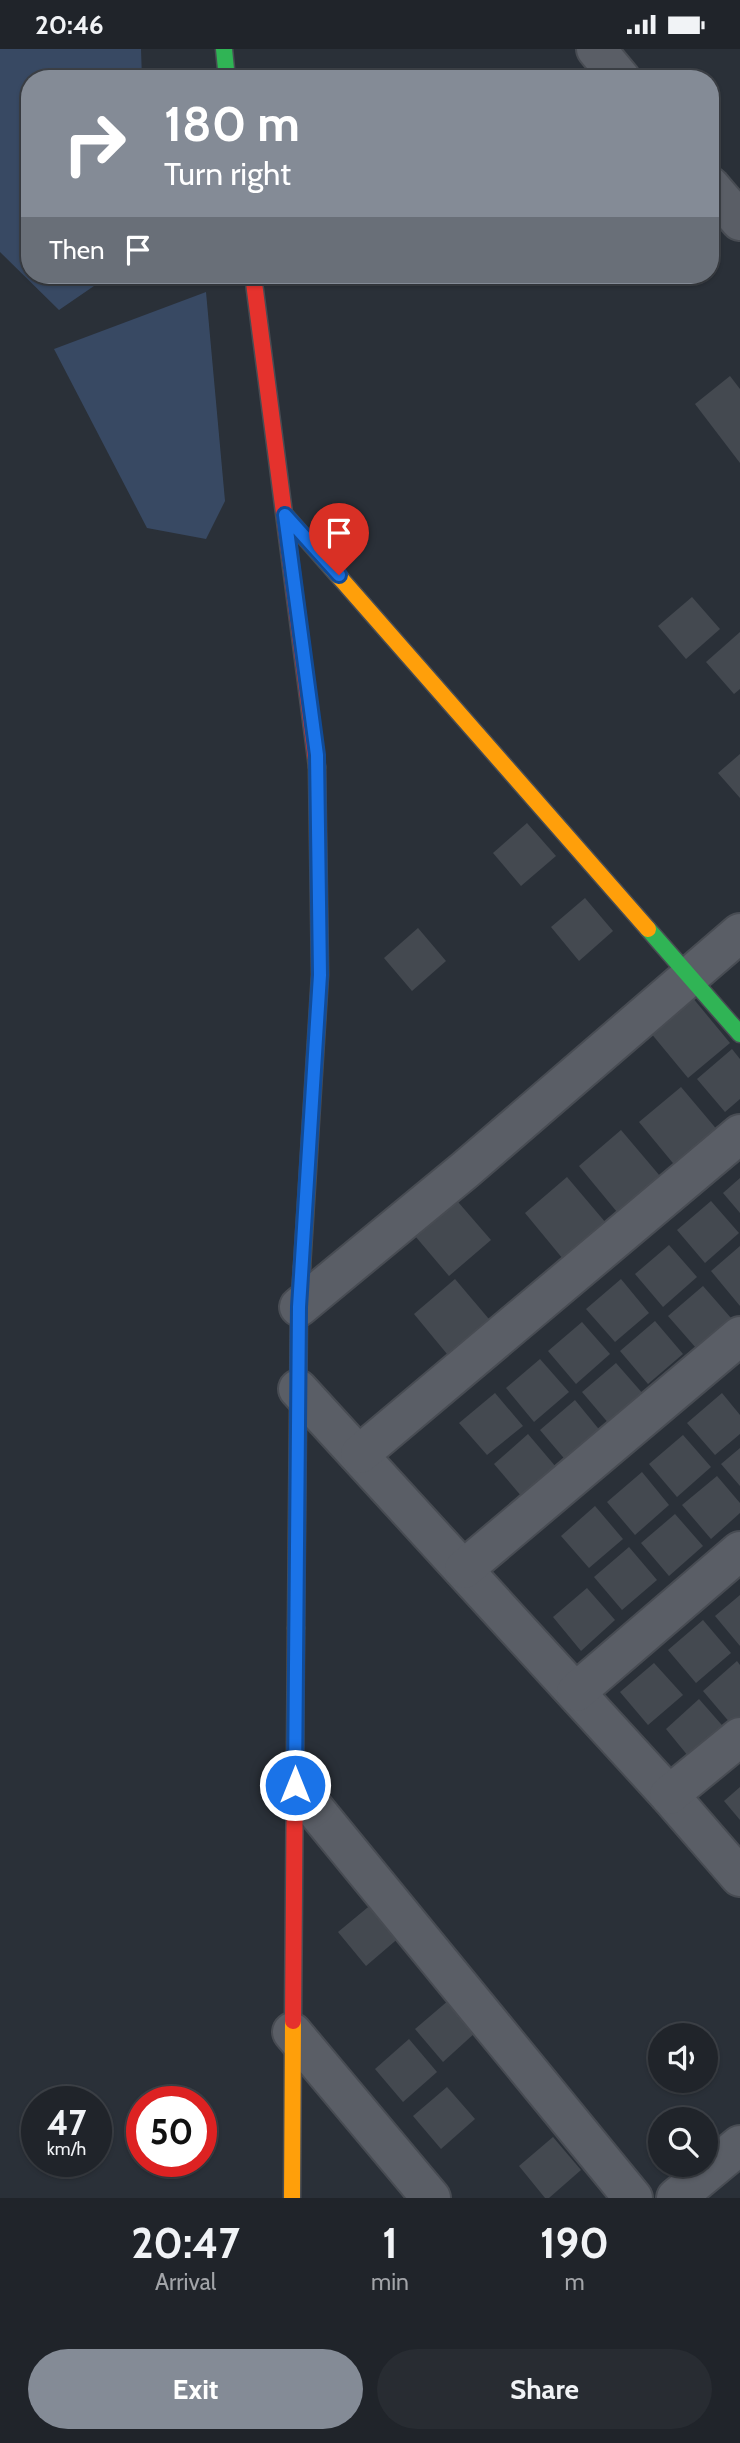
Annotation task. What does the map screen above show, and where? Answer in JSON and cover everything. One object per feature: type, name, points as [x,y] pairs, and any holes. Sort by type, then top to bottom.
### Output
[{"type":"main road","points":[[224,49],[227,70]]},
{"type":"main road","points":[[254,284],[317,755],[320,975],[299,1307],[292,2198]]},
{"type":"main road","points":[[285,515],[740,1034]]},
{"type":"street","points":[[596,49],[614,70]]},
{"type":"street","points":[[719,196],[740,221]]},
{"type":"street","points":[[299,1307],[465,1170],[740,933]]},
{"type":"street","points":[[360,1454],[740,1134]]},
{"type":"street","points":[[464,1569],[740,1336]]},
{"type":"street","points":[[298,1389],[669,1794],[740,1877]]},
{"type":"street","points":[[576,1692],[740,1551]]},
{"type":"street","points":[[669,1794],[740,1737]]},
{"type":"street","points":[[295,1785],[633,2198]]},
{"type":"street","points":[[292,2032],[431,2198]]},
{"type":"street","points":[[676,2198],[740,2145]]},
{"type":"water","points":[[0,49],[141,49],[142,70],[21,70],[21,273],[0,252]]},
{"type":"water","points":[[33,284],[97,284],[59,310]]},
{"type":"water","points":[[206,292],[225,501],[206,539],[147,528],[54,349]]},
{"type":"building","points":[[730,376],[740,389],[740,463],[695,404]]},
{"type":"building","points":[[692,597],[720,629],[686,659],[658,626]]},
{"type":"building","points":[[740,632],[740,689],[734,694],[706,662]]},
{"type":"building","points":[[740,754],[740,798],[718,773]]},
{"type":"building","points":[[527,823],[556,856],[521,886],[493,853]]},
{"type":"building","points":[[585,898],[613,931],[579,961],[551,927]]},
{"type":"building","points":[[418,928],[446,961],[412,991],[384,958]]},
{"type":"building","points":[[692,997],[730,1043],[688,1078],[650,1032]]},
{"type":"building","points":[[732,1049],[740,1059],[740,1099],[725,1112],[697,1079]]},
{"type":"building","points":[[681,1087],[719,1132],[677,1168],[639,1122]]},
{"type":"building","points":[[621,1130],[660,1176],[617,1212],[579,1166]]},
{"type":"building","points":[[567,1177],[606,1223],[563,1259],[525,1213]]},
{"type":"building","points":[[740,1178],[740,1213],[723,1193]]},
{"type":"building","points":[[452,1195],[491,1240],[449,1276],[410,1230]]},
{"type":"building","points":[[711,1201],[739,1233],[705,1263],[677,1230]]},
{"type":"building","points":[[669,1245],[697,1277],[663,1307],[635,1274]]},
{"type":"building","points":[[740,1246],[740,1306],[711,1271]]},
{"type":"building","points":[[455,1279],[494,1325],[452,1360],[414,1314]]},
{"type":"building","points":[[621,1279],[649,1313],[615,1342],[586,1309]]},
{"type":"building","points":[[703,1286],[731,1318],[696,1348],[668,1316]]},
{"type":"building","points":[[655,1321],[683,1354],[648,1384],[620,1351]]},
{"type":"building","points":[[582,1322],[610,1354],[576,1384],[548,1351]]},
{"type":"building","points":[[540,1359],[569,1392],[534,1422],[506,1388]]},
{"type":"building","points":[[616,1363],[644,1395],[610,1425],[582,1392]]},
{"type":"building","points":[[495,1393],[523,1426],[487,1455],[459,1423]]},
{"type":"building","points":[[722,1393],[740,1415],[740,1434],[715,1455],[687,1423]]},
{"type":"building","points":[[575,1400],[602,1433],[568,1463],[540,1430]]},
{"type":"building","points":[[528,1434],[556,1467],[522,1497],[494,1464]]},
{"type":"building","points":[[683,1435],[711,1467],[677,1497],[649,1464]]},
{"type":"building","points":[[740,1448],[740,1486],[721,1464]]},
{"type":"building","points":[[642,1472],[669,1505],[635,1535],[607,1502]]},
{"type":"building","points":[[717,1476],[740,1503],[740,1513],[711,1539],[682,1505]]},
{"type":"building","points":[[595,1506],[623,1539],[589,1568],[561,1536]]},
{"type":"building","points":[[675,1514],[703,1546],[669,1576],[641,1543]]},
{"type":"building","points":[[629,1547],[657,1580],[622,1610],[594,1577]]},
{"type":"building","points":[[587,1588],[615,1620],[581,1651],[553,1617]]},
{"type":"building","points":[[740,1595],[740,1646],[715,1616]]},
{"type":"building","points":[[703,1620],[731,1653],[696,1683],[668,1650]]},
{"type":"building","points":[[737,1661],[740,1665],[740,1716],[731,1724],[703,1691]]},
{"type":"building","points":[[654,1663],[683,1695],[648,1725],[620,1692]]},
{"type":"building","points":[[699,1699],[728,1732],[693,1762],[666,1729]]},
{"type":"building","points":[[740,1787],[740,1820],[724,1801]]},
{"type":"building","points":[[373,1903],[401,1936],[366,1966],[338,1932]]},
{"type":"building","points":[[449,2000],[476,2032],[443,2062],[415,2029]]},
{"type":"building","points":[[409,2039],[437,2072],[403,2102],[375,2069]]},
{"type":"building","points":[[447,2087],[475,2119],[441,2149],[413,2116]]},
{"type":"building","points":[[553,2137],[581,2170],[549,2198],[545,2198],[519,2166]]},
{"type":"traffic: fast","points":[[224,49],[226,70]]},
{"type":"traffic: fast","points":[[302,1267],[320,975],[317,767]]},
{"type":"traffic: fast","points":[[648,929],[740,1034]]},
{"type":"traffic: slow","points":[[285,515],[648,929]]},
{"type":"traffic: slow","points":[[296,1628],[299,1307],[302,1267]]},
{"type":"traffic: slow","points":[[292,2198],[293,2021]]},
{"type":"traffic: jam","points":[[254,284],[317,767]]},
{"type":"traffic: jam","points":[[293,2021],[296,1628]]},
{"type":"route","points":[[295,1785],[299,1307],[320,975],[317,755],[285,515],[339,575]]}]
